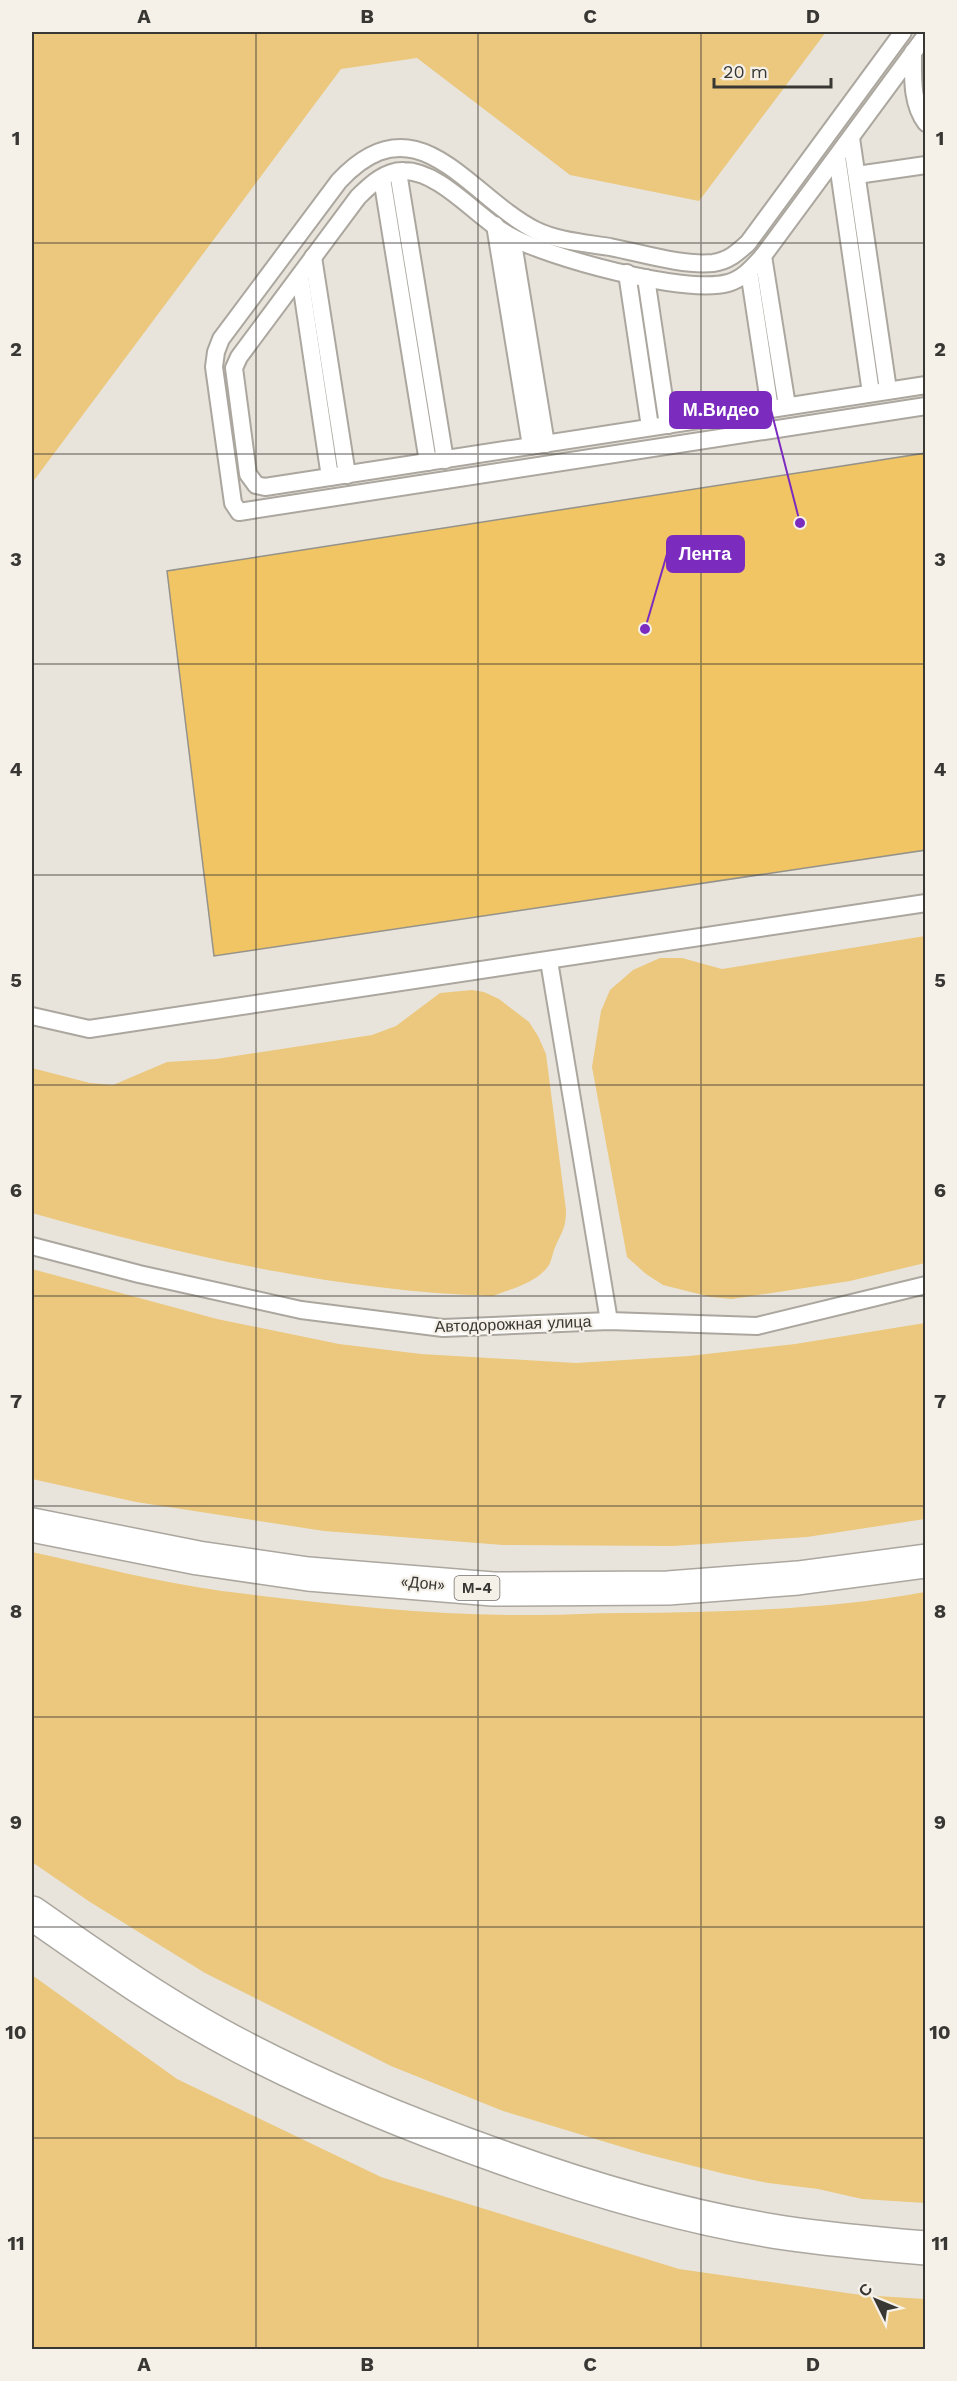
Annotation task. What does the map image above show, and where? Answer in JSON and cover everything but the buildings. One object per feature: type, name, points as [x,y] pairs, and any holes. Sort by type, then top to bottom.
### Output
[{"type":"highway","name":"«Дон»","points":[[32,1525],[198,1558],[308,1574],[493,1589],[668,1588],[798,1578],[926,1560]]},
{"type":"highway","points":[[32,1913],[159,1998],[239,2046],[411,2125],[545,2173],[617,2195],[697,2215],[784,2233],[926,2248]]},
{"type":"lane","points":[[903,32],[748,243],[727,260],[696,264],[550,236],[523,223],[433,155],[409,149],[384,150],[361,160],[339,181],[221,339],[214,367],[233,503],[240,512],[926,406]]},
{"type":"lane","points":[[926,35],[763,256],[739,279],[726,284],[714,285],[676,284],[550,254],[512,237],[434,180],[418,173],[403,171],[382,178],[358,197],[239,357],[234,368],[248,474],[256,485],[265,488],[926,385]]},
{"type":"lane","points":[[913,52],[914,90],[918,109],[926,123]]},
{"type":"lane","points":[[851,138],[888,390]]},
{"type":"lane","points":[[837,157],[871,393]]},
{"type":"lane","points":[[857,175],[926,165]]},
{"type":"lane","points":[[398,172],[436,461]]},
{"type":"lane","points":[[382,178],[436,461]]},
{"type":"lane","points":[[495,225],[539,445]]},
{"type":"lane","points":[[512,237],[539,445]]},
{"type":"lane","points":[[763,256],[787,406]]},
{"type":"lane","points":[[313,257],[338,476]]},
{"type":"lane","points":[[749,271],[770,408]]},
{"type":"lane","points":[[627,273],[650,427]]},
{"type":"lane","points":[[300,276],[338,476]]},
{"type":"lane","points":[[646,278],[668,424]]},
{"type":"lane","points":[[32,1016],[89,1029],[926,903]]},
{"type":"lane","points":[[549,961],[609,1321]]},
{"type":"lane","name":"Автодорожная улица","points":[[32,1246],[139,1274],[301,1310],[444,1328],[609,1321],[758,1326],[926,1285]]},
{"type":"shaded area","points":[[36,32],[826,32],[699,201],[570,175],[417,58],[341,69],[32,483],[32,38]]},
{"type":"shaded area","points":[[925,936],[925,1263],[850,1281],[732,1299],[711,1297],[663,1285],[646,1274],[627,1257],[592,1067],[601,1011],[610,990],[633,970],[660,958],[682,958],[722,969]]},
{"type":"shaded area","points":[[472,990],[484,992],[499,999],[529,1022],[546,1054],[566,1210],[564,1228],[550,1263],[532,1280],[493,1296],[376,1287],[318,1279],[202,1256],[32,1213],[32,1068],[90,1083],[113,1085],[167,1062],[216,1059],[372,1035],[396,1026],[440,993]]},
{"type":"shaded area","points":[[32,1269],[217,1319],[339,1344],[421,1354],[576,1363],[689,1356],[795,1344],[925,1323],[925,1519],[807,1537],[673,1546],[503,1545],[324,1531],[136,1502],[32,1479]]},
{"type":"shaded area","points":[[32,1552],[222,1591],[340,1605],[459,1614],[549,1615],[737,1611],[850,1603],[925,1592],[925,2203],[862,2199],[818,2189],[768,2183],[725,2174],[642,2153],[503,2111],[391,2066],[205,1973],[90,1902],[32,1862]]},
{"type":"shaded area","points":[[32,1975],[177,2079],[381,2177],[679,2269],[861,2295],[925,2299],[925,2349],[32,2349]]},
{"type":"place","name":"М.Видео","points":[[800,523]]},
{"type":"place","name":"Лента","points":[[645,629]]}]
